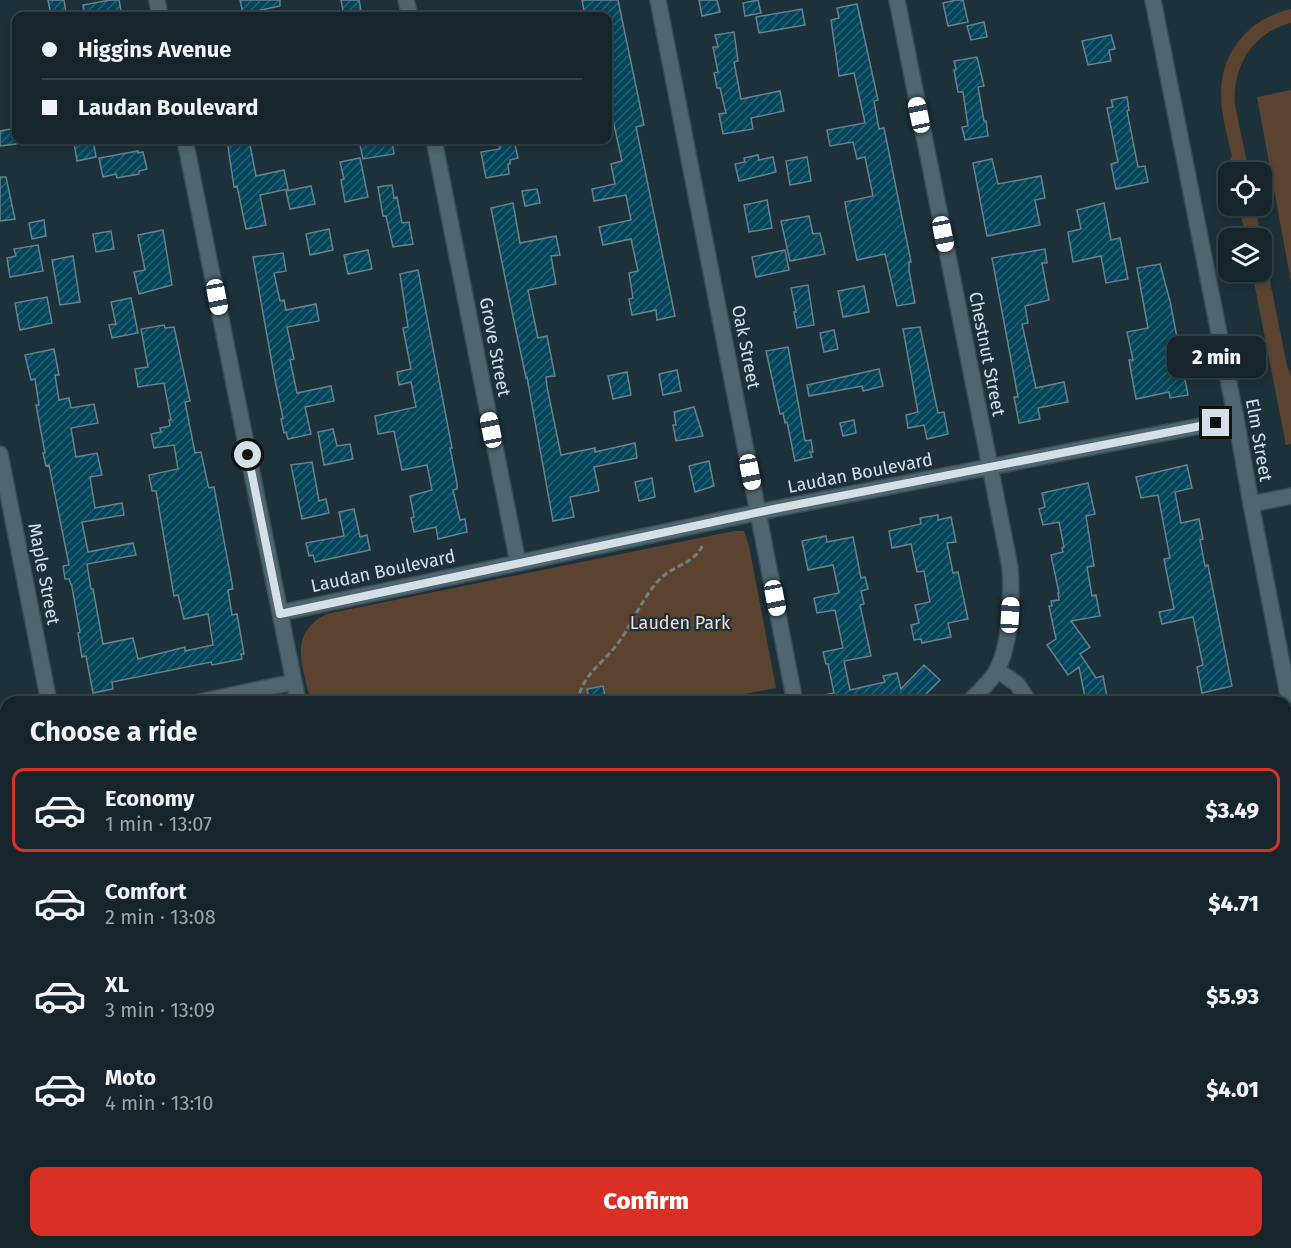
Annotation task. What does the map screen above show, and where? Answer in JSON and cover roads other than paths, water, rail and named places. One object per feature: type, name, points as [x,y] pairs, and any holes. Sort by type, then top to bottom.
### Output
[{"type":"street","name":"Oak Street","points":[[658,0],[794,696]]},
{"type":"street","name":"Chestnut Street","points":[[897,0],[1006,544],[1011,591],[1006,638],[997,670]]},
{"type":"street","name":"Elm Street","points":[[1153,0],[1288,696]]},
{"type":"street","points":[[186,144],[297,696]]},
{"type":"street","name":"Grove Street","points":[[435,144],[518,562]]},
{"type":"street","name":"Laudan Boulevard","points":[[280,614],[757,513],[1236,419]]},
{"type":"street","name":"Maple Street","points":[[0,454],[48,696]]},
{"type":"street","points":[[1251,504],[1291,496]]},
{"type":"street","points":[[974,696],[997,670],[1017,684],[1025,696]]},
{"type":"street","points":[[228,696],[294,682]]},
{"type":"park label","name":"Lauden Park","points":[[680,623]]}]
